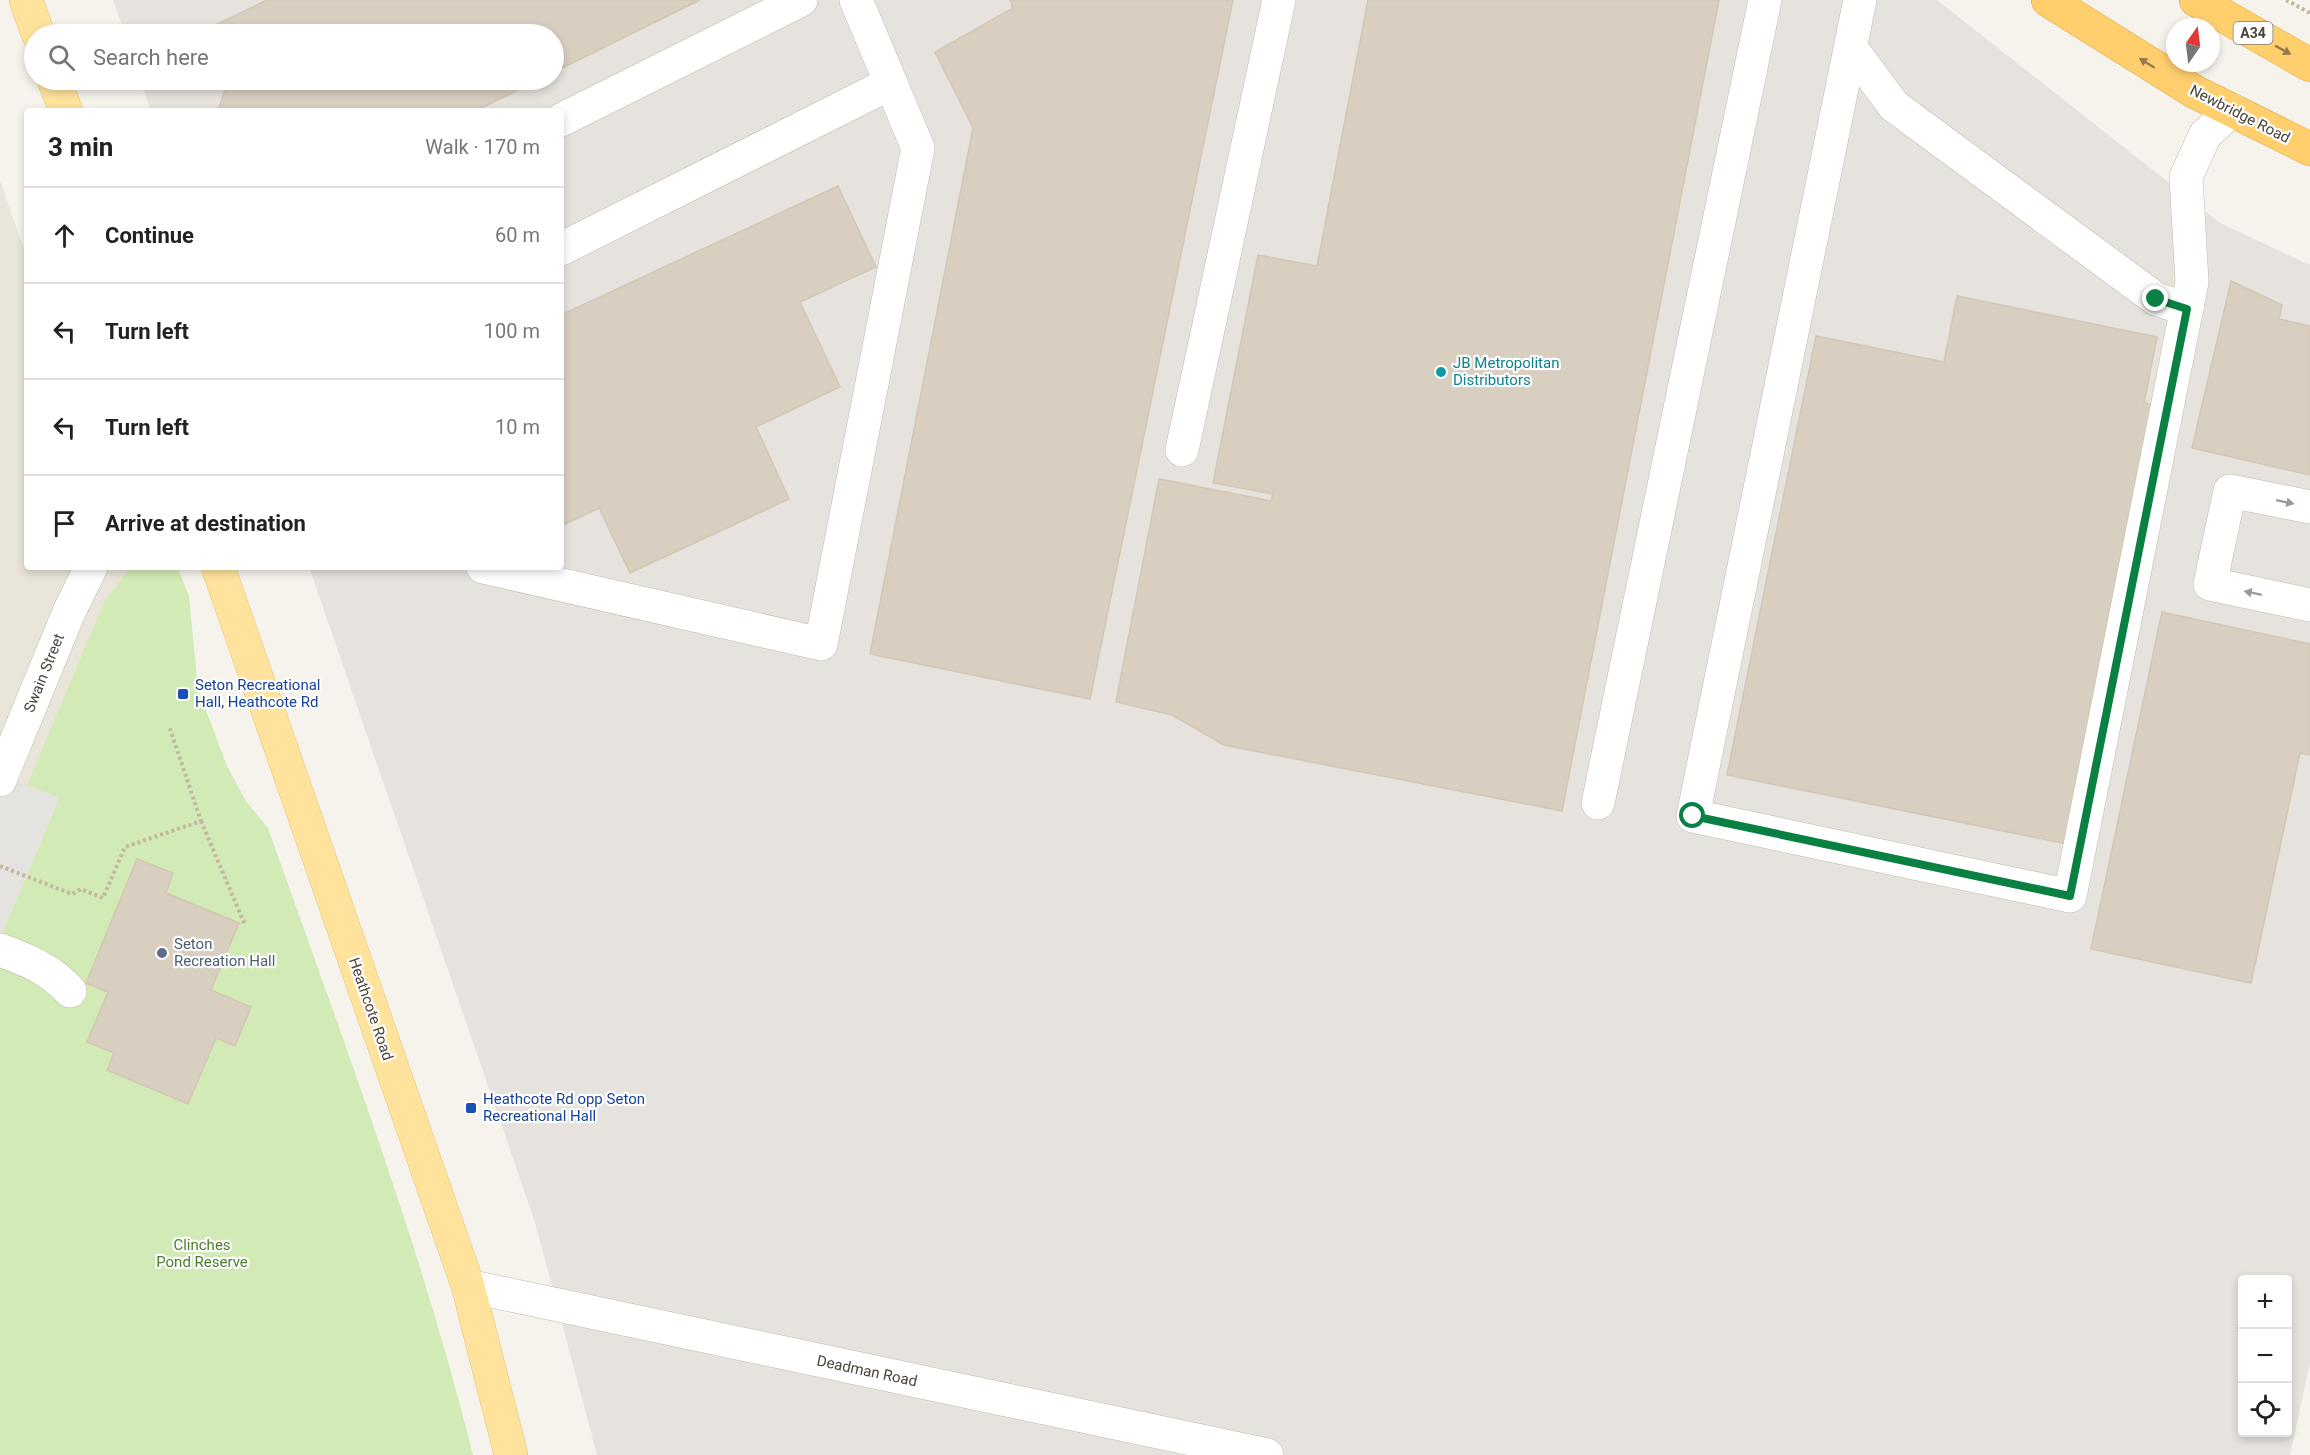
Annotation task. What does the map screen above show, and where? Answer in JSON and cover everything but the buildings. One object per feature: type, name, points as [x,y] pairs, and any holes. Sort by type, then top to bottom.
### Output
[{"type":"highway","name":"Newbridge Road","points":[[2048,0],[2195,92],[2310,149]]},
{"type":"highway","name":"A34","points":[[2196,0],[2310,65]]},
{"type":"main road","points":[[26,0],[34,24]]},
{"type":"main road","points":[[58,90],[65,108]]},
{"type":"main road","name":"Heathcote Road","points":[[219,570],[468,1286],[511,1455]]},
{"type":"street","points":[[564,118],[801,0]]},
{"type":"street","points":[[496,570],[821,644],[918,148],[856,0]]},
{"type":"street","points":[[1182,450],[1279,0]]},
{"type":"street","points":[[1598,803],[1765,0]]},
{"type":"street","points":[[1860,0],[1693,816],[2070,896],[2192,282],[2186,177],[2205,135],[2232,110]]},
{"type":"street","points":[[1851,48],[1894,105],[2156,299],[2187,309]]},
{"type":"street","points":[[564,247],[891,83]]},
{"type":"street","points":[[2310,507],[2230,491],[2210,584],[2310,605]]},
{"type":"street","name":"Swain Street","points":[[0,780],[69,612],[90,570]]},
{"type":"street","points":[[0,950],[38,965],[58,977],[70,991]]},
{"type":"street","name":"Deadman Road","points":[[468,1286],[1268,1455]]},
{"type":"path","points":[[2286,0],[2310,13]]},
{"type":"path","points":[[169,726],[201,821],[245,925]]},
{"type":"path","points":[[0,866],[72,894],[81,889],[103,898],[125,847],[201,821]]},
{"type":"shaded area","points":[[113,0],[1937,0],[2220,223],[2310,265],[2310,1363],[2290,1455],[597,1455],[535,1222],[310,570],[564,570],[564,108],[150,108],[144,90],[564,90],[564,24],[121,24]]},
{"type":"shaded area","points":[[0,181],[24,249],[24,570],[129,570],[105,601],[0,938]]},
{"type":"shaded area","points":[[2,776],[59,798],[0,938],[0,780]]},
{"type":"green space","name":"Clinches Pond Reserve","points":[[129,570],[179,571],[189,596],[198,689],[227,766],[246,801],[268,828],[404,1218],[452,1375],[473,1455],[0,1455],[0,938],[59,798],[27,785],[105,600]]},
{"type":"place","name":"JB Metropolitan Distributors","points":[[1441,372]]},
{"type":"place","name":"Seton Recreational Hall, Heathcote Rd","points":[[183,694]]},
{"type":"place","name":"Seton Recreation Hall","points":[[162,953]]},
{"type":"place","name":"Heathcote Rd opp Seton Recreational Hall","points":[[471,1108]]},
{"type":"route","points":[[1693,816],[2070,896],[2187,309],[2156,299]]}]
